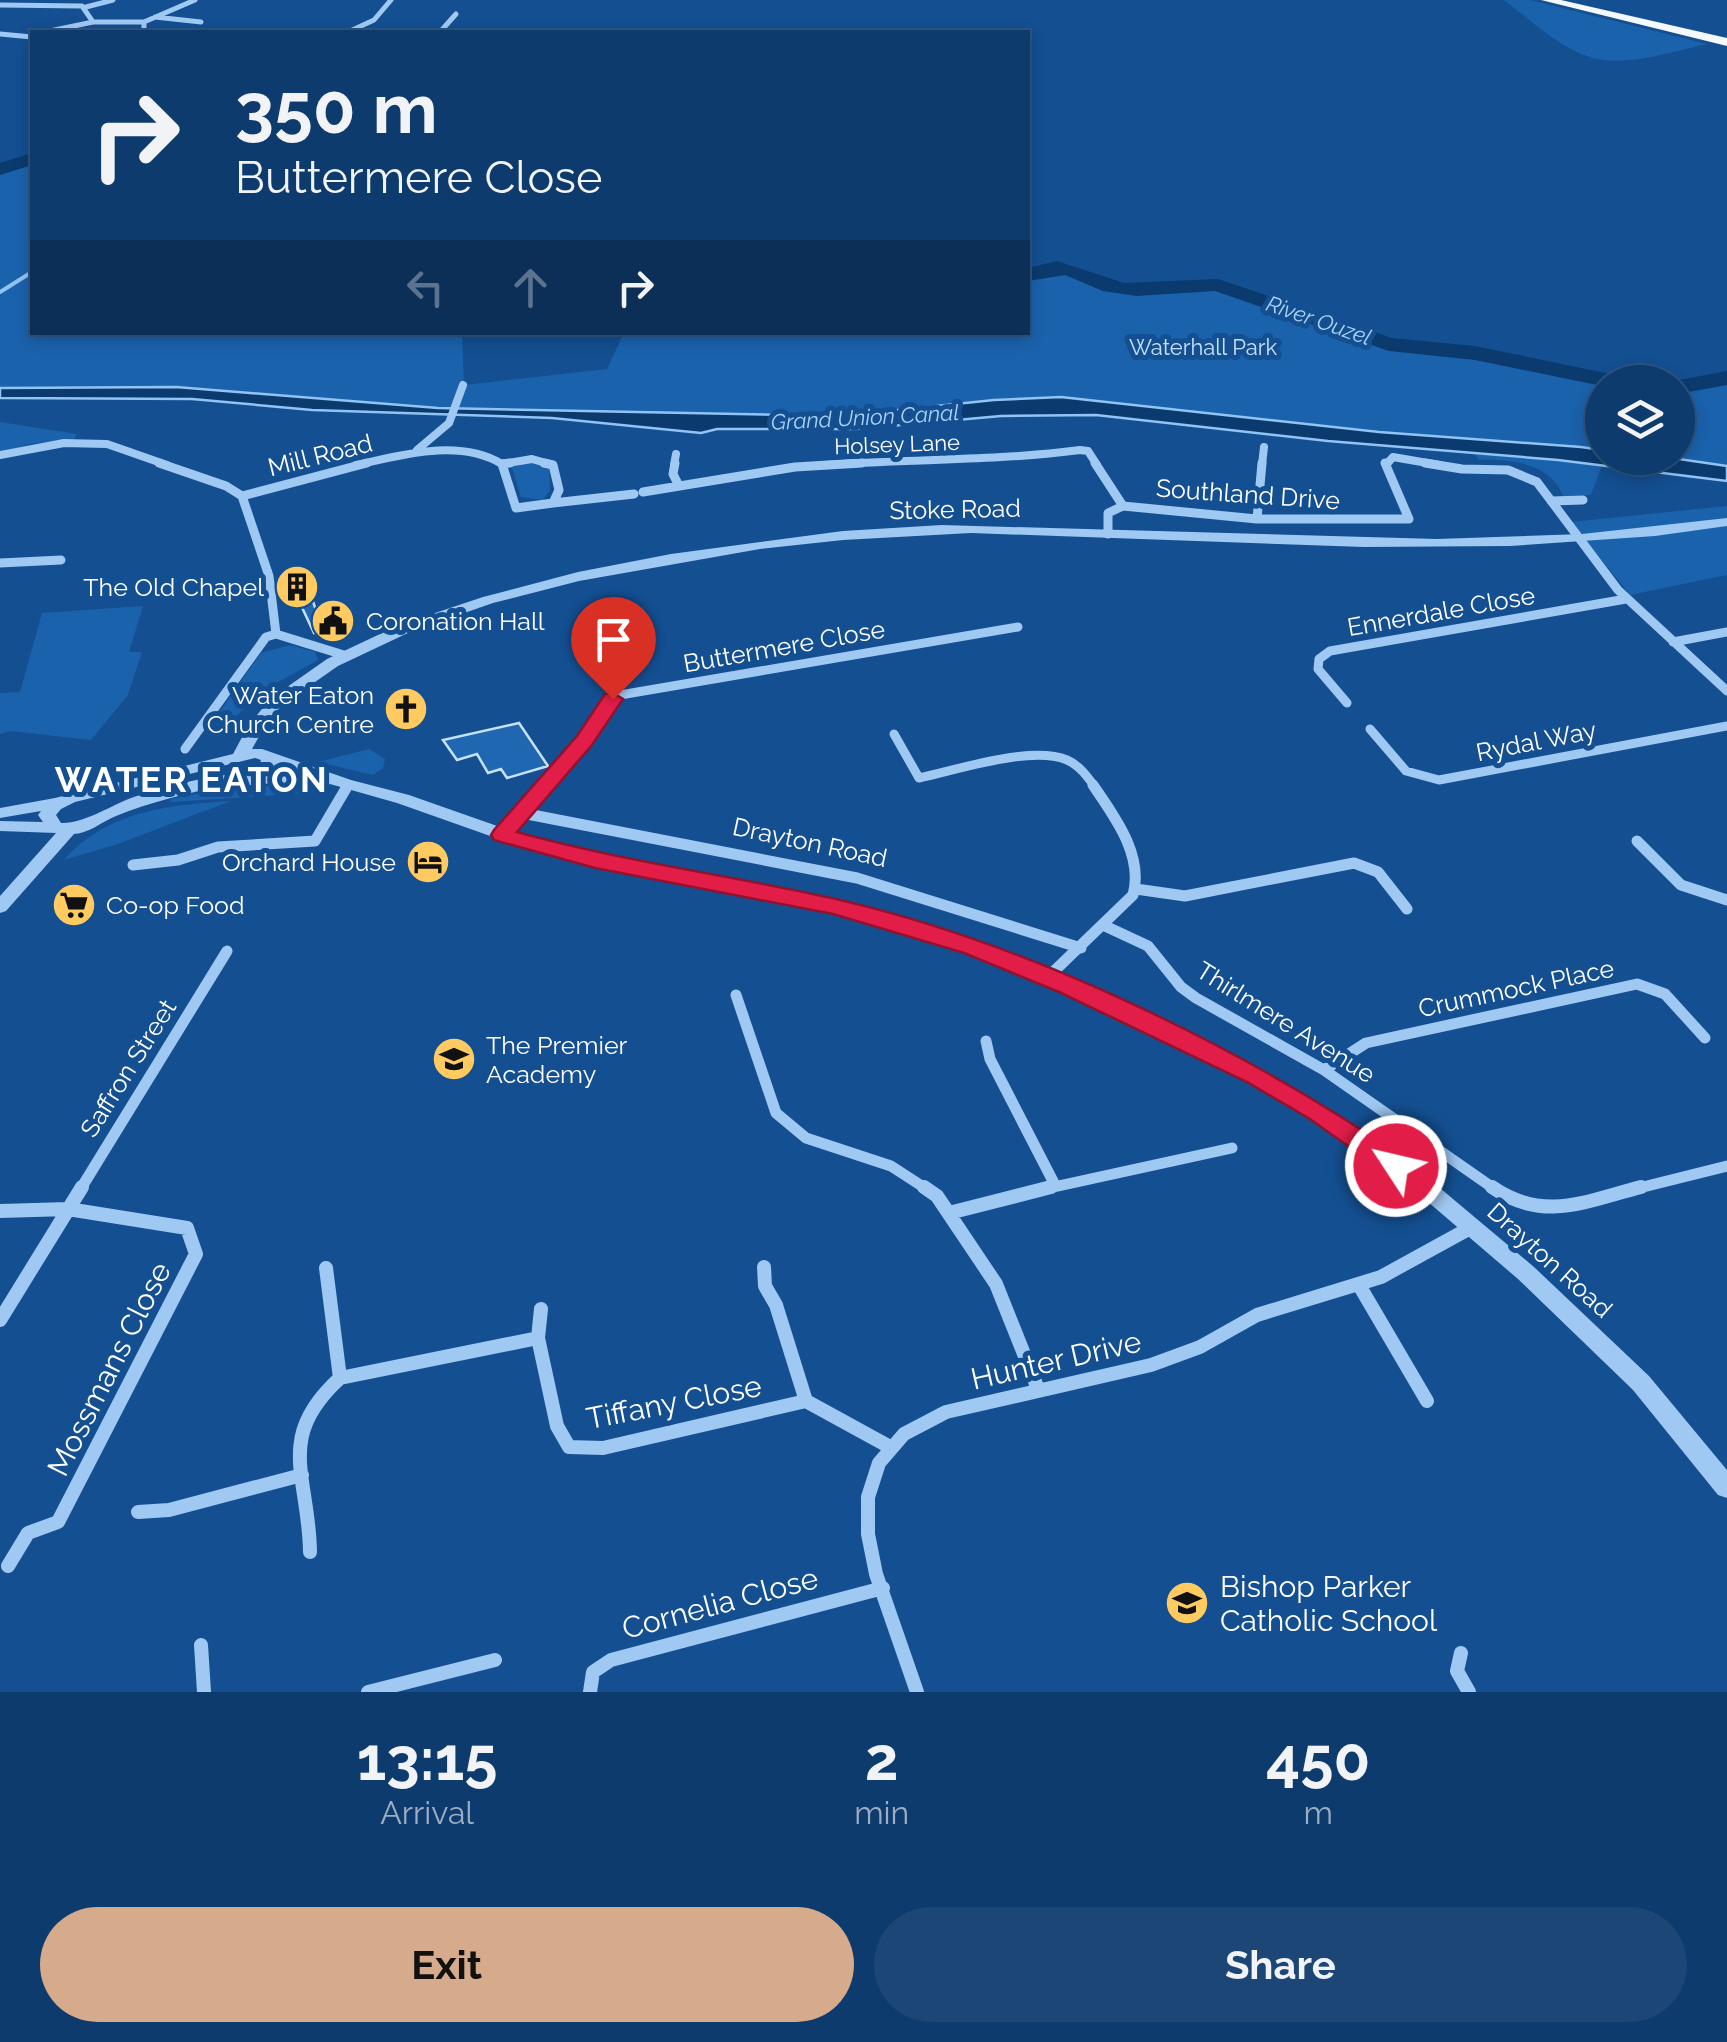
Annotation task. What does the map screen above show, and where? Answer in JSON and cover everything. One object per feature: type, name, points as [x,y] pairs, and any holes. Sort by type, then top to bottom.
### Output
[{"type":"highway","points":[[1548,0],[1727,42]]},
{"type":"street","points":[[0,5],[86,7],[113,0]]},
{"type":"street","points":[[55,30],[93,22],[144,22],[195,0]]},
{"type":"street","points":[[352,30],[374,20],[391,0]]},
{"type":"street","points":[[86,7],[93,22]]},
{"type":"street","points":[[442,30],[456,14]]},
{"type":"street","points":[[154,16],[204,20],[192,27]]},
{"type":"street","points":[[144,22],[144,30]]},
{"type":"street","points":[[0,34],[30,37]]},
{"type":"street","points":[[415,451],[438,438],[454,418],[463,385]]},
{"type":"street","points":[[0,455],[64,443],[106,444],[226,486],[242,496]]},
{"type":"street","points":[[1257,520],[1264,447]]},
{"type":"street","name":"Mill Road","points":[[276,634],[269,576],[242,496],[415,451],[468,450],[502,464],[532,459],[553,465],[559,490],[554,503]]},
{"type":"street","name":"Holsey Lane","points":[[554,503],[848,462],[1012,459],[1080,450],[1088,451],[1123,506]]},
{"type":"street","points":[[676,454],[673,474],[679,486]]},
{"type":"street","name":"Southland Drive","points":[[1108,534],[1109,511],[1123,506],[1257,520],[1409,519],[1385,462],[1393,458],[1462,470],[1521,474],[1541,485],[1551,502]]},
{"type":"street","points":[[502,464],[516,508],[554,503]]},
{"type":"street","points":[[1551,502],[1582,500]]},
{"type":"street","points":[[1551,502],[1626,599],[1727,691]]},
{"type":"street","name":"Stoke Road","points":[[233,758],[275,703],[347,656],[411,627],[489,601],[696,556],[915,530],[1384,542],[1578,541],[1727,522]]},
{"type":"street","points":[[0,563],[61,560]]},
{"type":"street","name":"Ennerdale Close","points":[[1347,702],[1318,669],[1319,659],[1330,651],[1626,599]]},
{"type":"street","name":"Buttermere Close","points":[[502,835],[584,741],[604,706],[620,695],[1018,627]]},
{"type":"street","points":[[1673,642],[1727,632]]},
{"type":"street","points":[[184,749],[266,638],[276,634],[347,656]]},
{"type":"street","name":"Rydal Way","points":[[1370,729],[1406,770],[1439,780],[1727,726]]},
{"type":"street","points":[[894,734],[918,778],[1041,756],[1062,757],[1074,763],[1128,842],[1136,888],[1104,926],[1048,978]]},
{"type":"street","name":"Drayton Road","points":[[233,758],[256,753],[346,785],[404,799],[502,835],[595,861],[862,914],[942,937],[1048,978],[1193,1044],[1298,1100],[1370,1148],[1473,1226],[1641,1383],[1727,1488]]},
{"type":"street","points":[[227,780],[220,774],[233,758]]},
{"type":"street","points":[[0,814],[233,758]]},
{"type":"street","points":[[258,778],[267,770],[270,760]]},
{"type":"street","name":"Drayton Road","points":[[62,829],[89,826],[105,814],[163,794],[227,780],[258,778],[346,785]]},
{"type":"street","points":[[132,865],[178,860],[218,848],[316,841],[346,785]]},
{"type":"street","points":[[89,795],[104,801],[105,814]]},
{"type":"street","points":[[58,803],[47,815],[62,829]]},
{"type":"street","name":"Drayton Road","points":[[522,813],[856,878],[1081,948]]},
{"type":"street","points":[[0,826],[62,829]]},
{"type":"street","points":[[0,907],[62,829]]},
{"type":"street","points":[[1637,842],[1681,885],[1727,900]]},
{"type":"street","points":[[1136,888],[1185,896],[1354,863],[1378,872],[1407,908]]},
{"type":"street","name":"Thirlmere Avenue","points":[[1104,926],[1148,946],[1180,986],[1196,998],[1324,1070],[1502,1196],[1528,1207],[1558,1208],[1727,1166]]},
{"type":"street","name":"Saffron Street","points":[[0,1320],[227,951]]},
{"type":"street","name":"Crummock Place","points":[[1324,1070],[1366,1043],[1637,984],[1664,994],[1706,1038]]},
{"type":"street","points":[[736,995],[776,1113],[806,1138],[891,1166],[937,1196],[996,1284],[1038,1390]]},
{"type":"street","points":[[986,1041],[990,1060],[1055,1185]]},
{"type":"street","points":[[950,1213],[1055,1185],[1164,1163],[1195,1152],[1232,1148]]},
{"type":"street","points":[[0,1211],[68,1209]]},
{"type":"street","name":"Mossmans Close","points":[[8,1566],[28,1533],[58,1522],[196,1254],[186,1228],[68,1209]]},
{"type":"street","name":"Hunter Drive","points":[[890,1447],[909,1429],[934,1417],[1152,1365],[1200,1346],[1257,1315],[1360,1286],[1473,1226]]},
{"type":"street","points":[[764,1267],[765,1286],[776,1305],[806,1400],[890,1447],[867,1497],[864,1526],[917,1692]]},
{"type":"street","points":[[326,1268],[340,1378]]},
{"type":"street","points":[[1360,1286],[1427,1401]]},
{"type":"street","name":"Tiffany Close","points":[[541,1309],[538,1338],[558,1426],[569,1447],[603,1448],[806,1400]]},
{"type":"street","points":[[310,1552],[312,1526],[298,1428],[307,1407],[340,1378],[538,1338]]},
{"type":"street","points":[[138,1512],[168,1510],[202,1498],[302,1476]]},
{"type":"street","name":"Cornelia Close","points":[[590,1692],[593,1672],[611,1660],[883,1588]]},
{"type":"street","points":[[201,1645],[204,1692]]},
{"type":"street","points":[[1460,1653],[1457,1671],[1469,1692]]},
{"type":"street","points":[[368,1692],[494,1660]]},
{"type":"green space","points":[[1504,0],[1530,0],[1707,44],[1638,59],[1597,59],[1560,42]]},
{"type":"green space","name":"Waterhall Park","points":[[30,160],[30,335],[462,335],[464,385],[607,369],[623,335],[1030,335],[1030,274],[1057,268],[1124,289],[1218,285],[1389,344],[1475,353],[1585,376],[1585,449],[1379,432],[1061,397],[841,416],[438,408],[176,387],[0,388],[0,169]]},
{"type":"green space","points":[[1727,378],[1727,466],[1695,462],[1695,384]]},
{"type":"green space","points":[[0,422],[77,434],[74,439],[29,444],[0,454]]},
{"type":"green space","points":[[1475,454],[1585,464],[1585,475],[1598,475],[1591,495],[1563,496],[1549,476],[1528,465],[1479,460]]},
{"type":"green space","points":[[534,462],[549,466],[550,490],[543,500],[521,497],[511,465]]},
{"type":"green space","points":[[1727,506],[1727,575],[1630,595],[1571,522]]},
{"type":"green space","points":[[143,606],[129,652],[142,652],[128,695],[91,740],[10,731],[0,734],[0,693],[20,692],[42,613]]},
{"type":"green space","points":[[290,645],[315,652],[318,660],[259,693],[226,727],[217,725],[216,717],[261,653]]},
{"type":"green space","points":[[369,749],[385,759],[383,768],[373,775],[318,762]]},
{"type":"green space","points":[[267,786],[323,792],[171,802],[215,790]]},
{"type":"green space","points":[[231,801],[64,860],[81,843],[120,820],[163,808]]},
{"type":"water","name":"Grand Union Canal","points":[[176,387],[438,408],[841,416],[1061,397],[1379,432],[1581,447],[1585,448],[1585,463],[1328,441],[1096,415],[1001,416],[856,429],[717,429],[701,433],[552,418],[312,410],[192,399],[0,398],[0,388]]},
{"type":"water","points":[[1695,461],[1727,466],[1727,481],[1679,475],[1695,475]]},
{"type":"building","points":[[306,582],[316,610],[331,607],[340,627],[314,633],[291,584]]},
{"type":"building","points":[[519,723],[548,766],[507,778],[501,769],[488,773],[477,754],[457,760],[443,740]]},
{"type":"waterway","name":"River Ouzel","points":[[0,169],[30,160]]},
{"type":"waterway","name":"River Ouzel","points":[[1030,274],[1057,267],[1124,289],[1218,285],[1389,344],[1475,353],[1585,376]]},
{"type":"waterway","points":[[0,292],[30,273]]},
{"type":"waterway","name":"River Ouzel","points":[[1695,384],[1727,378]]},
{"type":"place","name":"The Old Chapel","points":[[297,587]]},
{"type":"place","name":"Coronation Hall","points":[[333,621]]},
{"type":"place","name":"Water Eaton Church Centre","points":[[406,709]]},
{"type":"place","name":"Orchard House","points":[[428,862]]},
{"type":"place","name":"Co-op Food","points":[[74,905]]},
{"type":"place","name":"The Premier Academy","points":[[454,1059]]},
{"type":"place","name":"Bishop Parker Catholic School","points":[[1187,1603]]},
{"type":"district","name":"WATER EATON","points":[[192,779]]},
{"type":"route","points":[[613,699],[604,706],[584,741],[502,835],[595,861],[836,907],[972,947],[1068,986],[1256,1076],[1320,1113],[1396,1166]]}]
